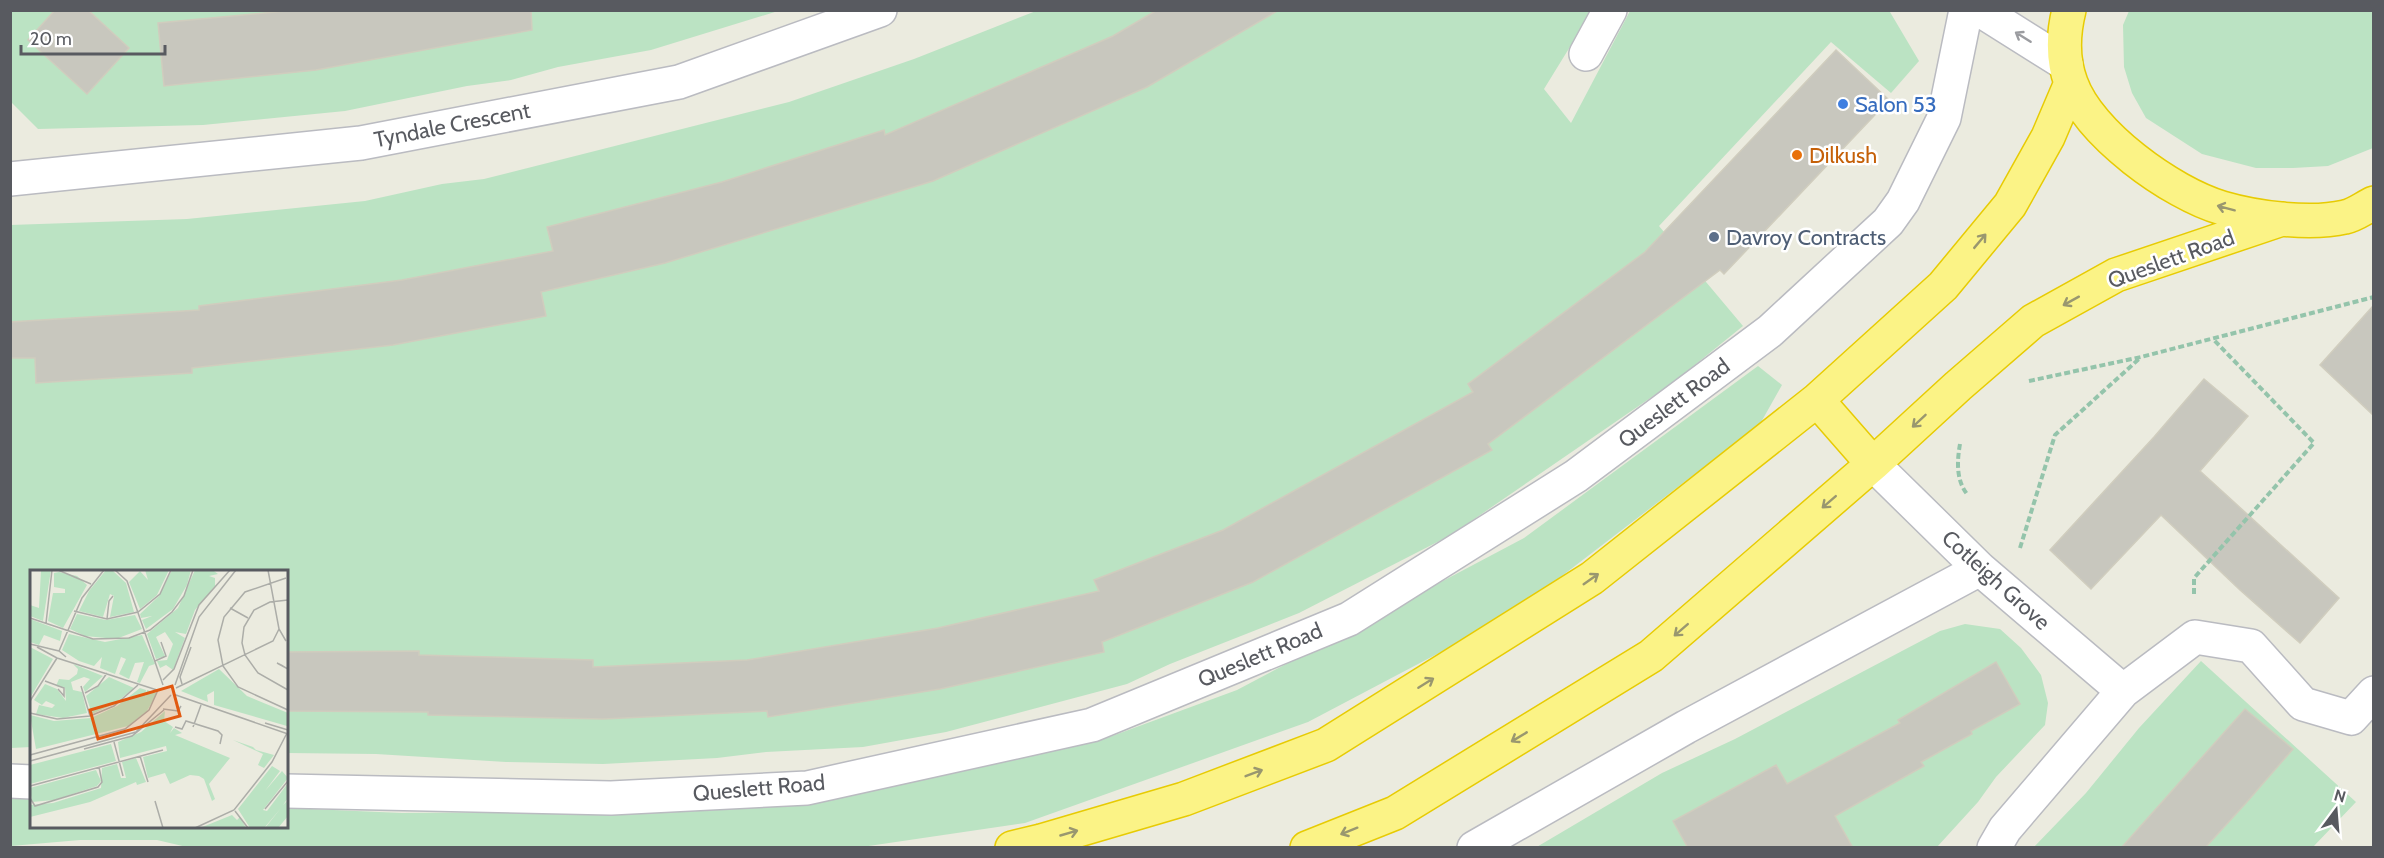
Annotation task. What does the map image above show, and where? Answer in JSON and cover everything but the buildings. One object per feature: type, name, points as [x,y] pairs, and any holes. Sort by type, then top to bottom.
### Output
[{"type":"highway","points":[[2069,10],[2063,34],[2069,74],[2088,114],[2113,141],[2148,168],[2184,191],[2222,208],[2282,219],[2346,217],[2373,202]]},
{"type":"highway","points":[[1012,848],[1184,799],[1326,746],[1592,578],[1817,400],[1943,286],[2010,205],[2048,137],[2069,74]]},
{"type":"highway","name":"Queslett Road","points":[[1307,848],[1395,813],[1651,656],[1873,464],[2033,321],[2116,275],[2282,219]]},
{"type":"highway","points":[[1817,400],[1873,464]]},
{"type":"street","name":"Tyndale Crescent","points":[[10,179],[361,143],[656,86],[679,81],[880,10]]},
{"type":"street","points":[[1586,54],[1610,10]]},
{"type":"street","name":"Queslett Road","points":[[288,791],[611,798],[807,788],[1092,725],[1349,619],[1576,476],[1770,331],[1888,222],[1903,201],[1944,118],[1966,10]]},
{"type":"street","points":[[1980,10],[2069,74]]},
{"type":"street","name":"Cotleigh Grove","points":[[1873,464],[1980,569],[2123,691]]},
{"type":"street","points":[[1474,848],[1686,727],[1980,569]]},
{"type":"street","points":[[1994,848],[2005,829],[2123,691],[2195,637],[2251,646],[2303,704],[2351,718],[2373,693]]},
{"type":"street","points":[[10,781],[30,782]]},
{"type":"path","points":[[2021,383],[2141,357],[2373,297]]},
{"type":"path","points":[[2195,637],[2194,578],[2314,443],[2213,339]]},
{"type":"path","points":[[2019,552],[2055,435],[2141,357]]},
{"type":"green space","points":[[11,11],[778,11],[651,50],[558,67],[511,80],[467,86],[345,111],[203,125],[38,129],[11,102]]},
{"type":"green space","points":[[1036,11],[1592,11],[1544,89],[1571,123],[1630,11],[1887,11],[1890,12],[1919,61],[1891,93],[1831,42],[1659,226],[1743,326],[1675,381],[1451,535],[1299,613],[1170,664],[1127,684],[946,732],[863,747],[603,764],[506,762],[376,754],[288,753],[288,570],[30,570],[30,747],[11,748],[10,225],[187,219],[365,201],[442,184],[484,179],[789,102],[914,59]]},
{"type":"green space","points":[[2129,11],[2373,11],[2373,148],[2328,166],[2293,168],[2256,168],[2202,154],[2146,118],[2132,93],[2124,67],[2123,25]]},
{"type":"green space","points":[[1758,366],[1782,385],[1760,424],[1511,615],[1308,722],[1025,823],[855,848],[191,848],[157,840],[80,840],[11,846],[10,795],[30,796],[30,828],[288,828],[288,808],[402,813],[701,811],[823,802],[1104,739],[1237,690],[1524,538]]},
{"type":"green space","points":[[1965,624],[2000,629],[2021,648],[2041,675],[2048,703],[2045,725],[1996,777],[1978,802],[1937,847],[1535,848],[1662,773],[1735,739],[1940,631]]},
{"type":"green space","points":[[2201,661],[2356,802],[2313,847],[2033,848],[2086,793],[2139,728]]},
{"type":"place","name":"Salon 53","points":[[1843,104]]},
{"type":"place","name":"Dilkush","points":[[1797,155]]},
{"type":"place","name":"Davroy Contracts","points":[[1714,237]]}]
